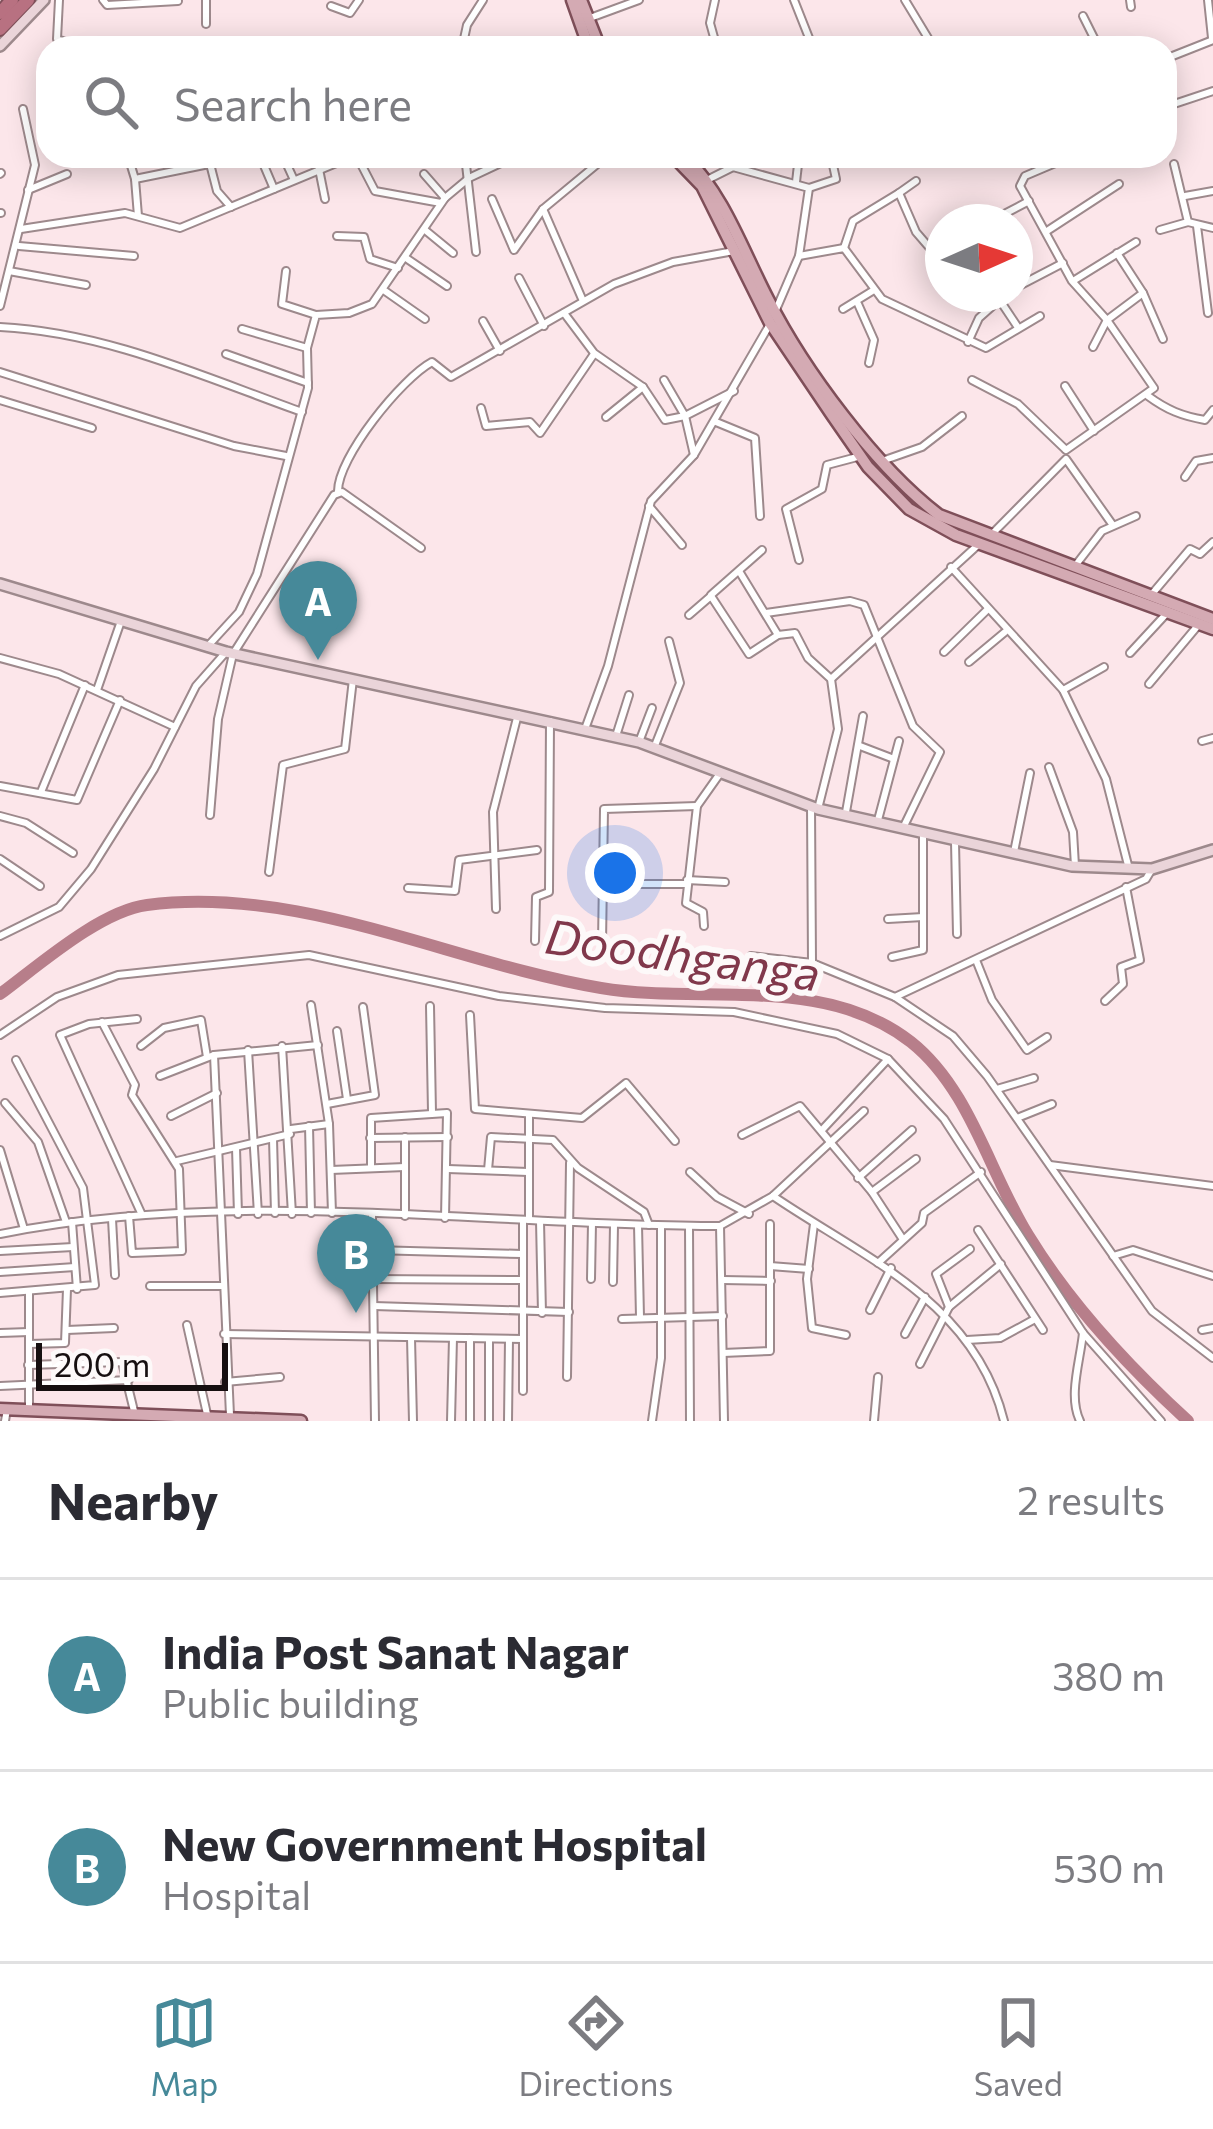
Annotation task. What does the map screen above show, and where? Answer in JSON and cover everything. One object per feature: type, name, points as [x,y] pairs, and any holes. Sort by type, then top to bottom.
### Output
[{"type":"highway","points":[[0,13],[12,0]]},
{"type":"highway","points":[[0,29],[28,0]]},
{"type":"main road","points":[[0,46],[44,0]]},
{"type":"main road","points":[[577,0],[595,36]]},
{"type":"main road","points":[[577,0],[585,36]]},
{"type":"main road","points":[[685,168],[702,186],[772,317],[861,456],[909,509],[931,524],[1152,594],[1213,629]]},
{"type":"main road","points":[[696,168],[772,317],[882,460],[939,515],[986,539],[1206,621]]},
{"type":"main road","points":[[0,584],[230,653],[639,742],[814,808],[1075,866],[1152,869],[1213,850]]},
{"type":"main road","points":[[4,1413],[29,1409],[45,1415],[134,1411],[301,1421]]},
{"type":"street","points":[[57,36],[58,0]]},
{"type":"street","points":[[103,0],[106,5],[178,1]]},
{"type":"street","points":[[206,0],[206,24]]},
{"type":"street","points":[[331,6],[350,13],[359,0]]},
{"type":"street","points":[[467,36],[483,0]]},
{"type":"street","points":[[587,19],[639,0]]},
{"type":"street","points":[[714,36],[710,23],[715,0]]},
{"type":"street","points":[[794,0],[808,36]]},
{"type":"street","points":[[905,0],[927,36]]},
{"type":"street","points":[[1177,54],[1213,41],[1208,0]]},
{"type":"street","points":[[1083,16],[1094,36]]},
{"type":"street","points":[[1177,103],[1213,91]]},
{"type":"street","points":[[0,306],[35,160],[23,109]]},
{"type":"street","points":[[132,168],[138,216]]},
{"type":"street","points":[[135,179],[182,168]]},
{"type":"street","points":[[211,168],[217,190],[231,207]]},
{"type":"street","points":[[265,168],[274,189]]},
{"type":"street","points":[[288,168],[293,180]]},
{"type":"street","points":[[21,229],[120,214],[180,228],[321,168]]},
{"type":"street","points":[[323,168],[325,199]]},
{"type":"street","points":[[362,168],[375,191],[443,201]]},
{"type":"street","points":[[468,168],[476,252]]},
{"type":"street","points":[[286,271],[282,304],[316,314],[358,312],[385,290],[443,201],[470,178],[491,168]]},
{"type":"street","points":[[492,199],[512,250],[543,209],[593,168]]},
{"type":"street","points":[[706,180],[731,168]]},
{"type":"street","points":[[737,168],[809,188],[836,179],[834,168]]},
{"type":"street","points":[[796,182],[798,168]]},
{"type":"street","points":[[831,679],[986,539],[1066,454],[1148,396],[1151,380],[1072,281],[1020,186],[1022,178],[1045,168]]},
{"type":"street","points":[[1175,168],[1210,297],[1208,313]]},
{"type":"street","points":[[28,190],[67,174]]},
{"type":"street","points":[[424,174],[443,201]]},
{"type":"street","points":[[844,248],[853,221],[916,181]]},
{"type":"street","points":[[1047,231],[1119,184]]},
{"type":"street","points":[[584,729],[608,666],[649,506],[694,455],[737,389],[799,256],[809,188]]},
{"type":"street","points":[[1185,196],[1213,190]]},
{"type":"street","points":[[899,193],[925,242]]},
{"type":"street","points":[[1023,204],[1030,200]]},
{"type":"street","points":[[543,209],[583,302]]},
{"type":"street","points":[[1160,230],[1193,224],[1213,228]]},
{"type":"street","points":[[424,230],[453,253]]},
{"type":"street","points":[[337,236],[364,237],[370,259],[400,269]]},
{"type":"street","points":[[1072,281],[1136,242]]},
{"type":"street","points":[[17,246],[134,256]]},
{"type":"street","points":[[799,256],[844,248]]},
{"type":"street","points":[[844,248],[874,290],[968,343],[994,348],[1017,326],[1040,316]]},
{"type":"street","points":[[0,936],[62,904],[102,855],[196,686],[230,653],[338,492],[340,470],[368,434],[380,406],[416,371],[432,362],[449,378],[652,268],[734,250]]},
{"type":"street","points":[[1118,253],[1143,293],[1163,339]]},
{"type":"street","points":[[406,258],[447,286]]},
{"type":"street","points":[[1033,279],[1063,263]]},
{"type":"street","points":[[9,271],[86,285]]},
{"type":"street","points":[[519,278],[544,326]]},
{"type":"street","points":[[385,290],[425,319]]},
{"type":"street","points":[[843,309],[874,290]]},
{"type":"street","points":[[1093,346],[1107,320],[1143,293]]},
{"type":"street","points":[[858,304],[874,340],[869,363]]},
{"type":"street","points":[[968,343],[985,312]]},
{"type":"street","points":[[1010,312],[1017,326]]},
{"type":"street","points":[[564,313],[594,353],[643,387],[662,418],[685,416],[737,389]]},
{"type":"street","points":[[207,647],[232,622],[252,588],[302,412],[308,383],[307,348],[316,314]]},
{"type":"street","points":[[483,321],[500,351]]},
{"type":"street","points":[[0,327],[56,331],[108,344],[302,412]]},
{"type":"street","points":[[242,328],[307,348]]},
{"type":"street","points":[[481,408],[487,426],[530,422],[540,434],[594,353]]},
{"type":"street","points":[[226,354],[308,383]]},
{"type":"street","points":[[0,372],[234,446],[286,456]]},
{"type":"street","points":[[664,380],[685,416],[694,455]]},
{"type":"street","points":[[973,380],[1018,404],[1066,454],[1112,524]]},
{"type":"street","points":[[1065,386],[1094,430]]},
{"type":"street","points":[[606,417],[643,387]]},
{"type":"street","points":[[1148,396],[1168,411],[1198,419],[1205,420],[1213,410]]},
{"type":"street","points":[[0,400],[92,428]]},
{"type":"street","points":[[882,460],[922,447],[962,416]]},
{"type":"street","points":[[716,422],[755,438],[760,516]]},
{"type":"street","points":[[800,560],[786,509],[822,489],[827,465],[861,456]]},
{"type":"street","points":[[1185,477],[1194,462],[1213,458]]},
{"type":"street","points":[[338,492],[421,548]]},
{"type":"street","points":[[649,506],[682,545]]},
{"type":"street","points":[[1075,566],[1094,538],[1112,524],[1136,516]]},
{"type":"street","points":[[1152,594],[1190,549],[1200,554],[1213,542]]},
{"type":"street","points":[[689,615],[762,550]]},
{"type":"street","points":[[951,567],[1005,632],[1063,690],[1106,779],[1130,868]]},
{"type":"street","points":[[739,572],[778,635]]},
{"type":"street","points":[[711,596],[747,652],[778,635],[795,633],[808,658],[831,679],[838,729],[814,808],[812,964]]},
{"type":"street","points":[[766,613],[861,602],[881,637],[914,726],[940,754],[904,826]]},
{"type":"street","points":[[944,652],[988,609]]},
{"type":"street","points":[[1130,653],[1169,610]]},
{"type":"street","points":[[97,690],[121,621]]},
{"type":"street","points":[[1149,684],[1206,621]]},
{"type":"street","points":[[969,662],[1005,632]]},
{"type":"street","points":[[654,748],[680,683],[669,641]]},
{"type":"street","points":[[210,815],[218,718],[230,653]]},
{"type":"street","points":[[0,658],[86,685],[176,728]]},
{"type":"street","points":[[1063,690],[1104,667]]},
{"type":"street","points":[[269,872],[283,765],[345,749],[352,679]]},
{"type":"street","points":[[41,792],[86,685]]},
{"type":"street","points":[[616,736],[629,695]]},
{"type":"street","points":[[0,786],[76,800],[120,700]]},
{"type":"street","points":[[639,742],[652,709]]},
{"type":"street","points":[[496,909],[495,798],[518,714]]},
{"type":"street","points":[[846,812],[863,716]]},
{"type":"street","points":[[535,941],[536,897],[549,892],[550,722]]},
{"type":"street","points":[[1202,741],[1213,738]]},
{"type":"street","points":[[878,820],[898,741]]},
{"type":"street","points":[[860,746],[894,759]]},
{"type":"street","points":[[1049,767],[1073,832],[1075,866]]},
{"type":"street","points":[[704,926],[704,912],[686,906],[686,882],[697,806],[721,772]]},
{"type":"street","points":[[1014,852],[1030,773]]},
{"type":"street","points":[[602,943],[604,809],[697,806]]},
{"type":"street","points":[[0,816],[26,823],[73,854]]},
{"type":"street","points":[[892,957],[922,951],[923,831]]},
{"type":"street","points":[[955,838],[957,934]]},
{"type":"street","points":[[408,888],[455,891],[457,861],[537,850]]},
{"type":"street","points":[[0,859],[40,886]]},
{"type":"street","points":[[896,997],[1148,877],[1152,869]]},
{"type":"street","points":[[635,884],[725,882]]},
{"type":"street","points":[[1106,1001],[1124,985],[1121,967],[1140,960],[1126,887]]},
{"type":"street","points":[[888,919],[923,917]]},
{"type":"street","points":[[0,1035],[57,997],[118,976],[309,956],[499,996],[764,1017],[837,1034],[888,1059],[944,1119],[1083,1333],[1161,1421]]},
{"type":"street","points":[[752,956],[812,964],[896,997],[953,1036],[997,1089],[1152,1311],[1213,1358]]},
{"type":"street","points":[[976,960],[992,1000],[1028,1050],[1047,1037]]},
{"type":"street","points":[[311,1005],[327,1104],[332,1213]]},
{"type":"street","points":[[430,1006],[432,1112]]},
{"type":"street","points":[[327,1104],[373,1096],[376,1091],[363,1007]]},
{"type":"street","points":[[470,1015],[475,1109],[582,1118],[626,1083],[675,1141]]},
{"type":"street","points":[[137,1019],[102,1022],[70,1030],[60,1038],[142,1215]]},
{"type":"street","points":[[141,1046],[164,1028],[201,1020],[211,1056],[217,1093],[225,1382],[230,1415]]},
{"type":"street","points":[[102,1022],[135,1085],[132,1095],[176,1162],[183,1214],[182,1252],[114,1255]]},
{"type":"street","points":[[337,1031],[347,1100]]},
{"type":"street","points":[[160,1076],[211,1056],[318,1045]]},
{"type":"street","points":[[282,1046],[292,1214]]},
{"type":"street","points":[[248,1050],[258,1214]]},
{"type":"street","points":[[822,1130],[888,1059]]},
{"type":"street","points":[[0,1293],[95,1285],[91,1220],[79,1180],[16,1060]]},
{"type":"street","points":[[997,1089],[1034,1078]]},
{"type":"street","points":[[171,1116],[217,1093]]},
{"type":"street","points":[[5,1103],[38,1142],[74,1247],[63,1344],[29,1344]]},
{"type":"street","points":[[1016,1118],[1052,1104]]},
{"type":"street","points":[[742,1135],[798,1106],[872,1192],[902,1238]]},
{"type":"street","points":[[0,1234],[112,1217],[183,1214],[332,1213],[720,1226],[749,1214],[773,1196],[864,1112]]},
{"type":"street","points":[[371,1168],[374,1116],[447,1113],[445,1218]]},
{"type":"street","points":[[523,1391],[522,1254],[529,1115]]},
{"type":"street","points":[[176,1162],[329,1124]]},
{"type":"street","points":[[309,1126],[311,1213]]},
{"type":"street","points":[[858,1178],[912,1130]]},
{"type":"street","points":[[405,1137],[405,1216]]},
{"type":"street","points":[[370,1138],[448,1137]]},
{"type":"street","points":[[273,1139],[275,1215]]},
{"type":"street","points":[[488,1170],[488,1139],[553,1140],[570,1160],[644,1212],[649,1225]]},
{"type":"street","points":[[236,1148],[238,1214]]},
{"type":"street","points":[[0,1150],[24,1229]]},
{"type":"street","points":[[872,1192],[916,1159]]},
{"type":"street","points":[[567,1377],[570,1160]]},
{"type":"street","points":[[1050,1166],[1213,1186]]},
{"type":"street","points":[[331,1170],[405,1167]]},
{"type":"street","points":[[448,1168],[529,1172]]},
{"type":"street","points":[[690,1172],[717,1197],[749,1214]]},
{"type":"street","points":[[878,1263],[920,1225],[924,1213],[981,1172]]},
{"type":"street","points":[[773,1196],[891,1268],[925,1298],[947,1309]]},
{"type":"street","points":[[372,1215],[375,1421]]},
{"type":"street","points":[[129,1216],[132,1253]]},
{"type":"street","points":[[112,1217],[116,1275]]},
{"type":"street","points":[[540,1221],[542,1313]]},
{"type":"street","points":[[591,1279],[592,1223]]},
{"type":"street","points":[[723,1353],[769,1354],[770,1224]]},
{"type":"street","points":[[814,1224],[809,1269],[812,1330],[846,1335]]},
{"type":"street","points":[[613,1282],[614,1225]]},
{"type":"street","points":[[638,1226],[640,1318]]},
{"type":"street","points":[[652,1421],[662,1317],[662,1226]]},
{"type":"street","points":[[689,1226],[691,1421]]},
{"type":"street","points":[[720,1226],[724,1421]]},
{"type":"street","points":[[978,1229],[1043,1330]]},
{"type":"street","points":[[0,1251],[74,1247]]},
{"type":"street","points":[[970,1249],[936,1274],[947,1309],[967,1340],[1004,1421]]},
{"type":"street","points":[[1113,1256],[1129,1249],[1213,1276]]},
{"type":"street","points":[[373,1250],[522,1254]]},
{"type":"street","points":[[920,1364],[947,1309],[1001,1264]]},
{"type":"street","points":[[770,1266],[809,1269]]},
{"type":"street","points":[[0,1273],[75,1267]]},
{"type":"street","points":[[870,1310],[891,1268]]},
{"type":"street","points":[[373,1279],[522,1280]]},
{"type":"street","points":[[723,1280],[771,1281]]},
{"type":"street","points":[[150,1286],[223,1286]]},
{"type":"street","points":[[29,1292],[29,1409]]},
{"type":"street","points":[[905,1334],[925,1298]]},
{"type":"street","points":[[374,1306],[568,1312]]},
{"type":"street","points":[[622,1319],[723,1316]]},
{"type":"street","points":[[967,1340],[1000,1338],[1035,1318]]},
{"type":"street","points":[[187,1324],[207,1414]]},
{"type":"street","points":[[67,1330],[115,1328]]},
{"type":"street","points":[[1202,1330],[1213,1328]]},
{"type":"street","points":[[0,1334],[29,1332]]},
{"type":"street","points":[[1080,1421],[1072,1401],[1081,1374],[1083,1333]]},
{"type":"street","points":[[224,1334],[523,1339]]},
{"type":"street","points":[[411,1338],[413,1421]]},
{"type":"street","points":[[451,1421],[453,1338]]},
{"type":"street","points":[[470,1338],[470,1421]]},
{"type":"street","points":[[489,1339],[489,1421]]},
{"type":"street","points":[[508,1421],[509,1339]]},
{"type":"street","points":[[28,1365],[118,1361],[129,1380],[134,1411]]},
{"type":"street","points":[[225,1382],[280,1377]]},
{"type":"street","points":[[874,1421],[878,1377]]},
{"type":"street","points":[[0,1386],[129,1380]]},
{"type":"waterway","name":"Doodhganga","points":[[0,994],[70,941],[129,909],[205,902],[319,916],[601,988],[800,999],[839,1007],[876,1021],[911,1042],[931,1061],[964,1107],[1014,1211],[1044,1260],[1102,1333],[1188,1421]]},
{"type":"place","name":"India Post Sanat Nagar","points":[[318,660]]},
{"type":"place","name":"New Government Hospital","points":[[356,1313]]}]
